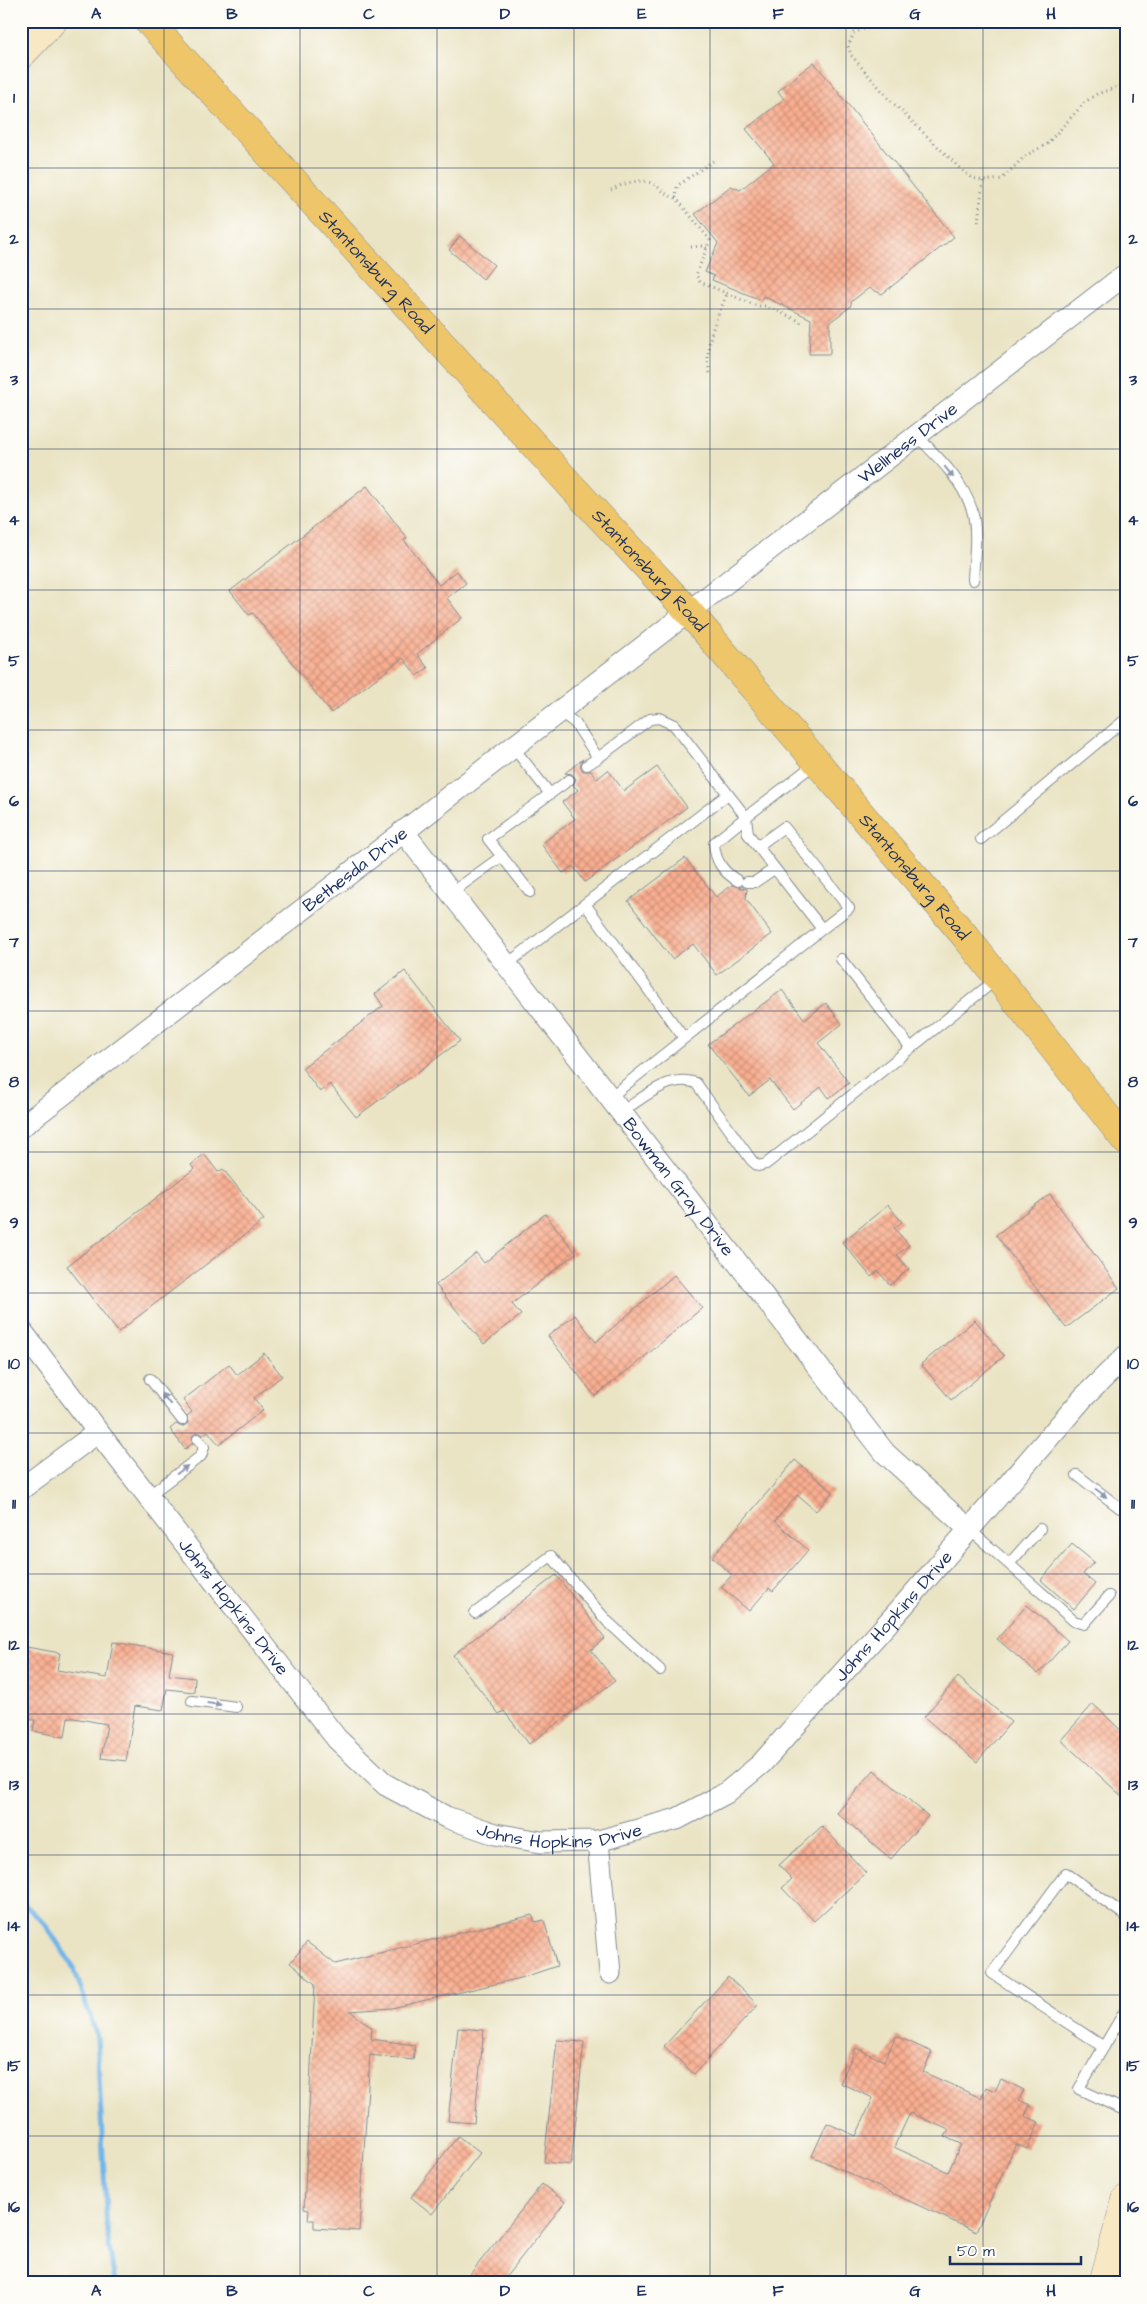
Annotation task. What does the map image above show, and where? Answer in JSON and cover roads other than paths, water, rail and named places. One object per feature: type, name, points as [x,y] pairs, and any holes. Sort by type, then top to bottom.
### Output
[{"type":"main road","points":[[21,55],[53,21]]},
{"type":"main road","name":"Stantonsburg Road","points":[[148,21],[574,489],[688,610],[966,937],[1126,1141]]},
{"type":"main road","points":[[1103,2283],[1126,2199]]},
{"type":"street","name":"Wellness Drive","points":[[688,610],[1126,274]]},
{"type":"street","name":"Bethesda Drive","points":[[21,1127],[560,712],[688,610]]},
{"type":"street","name":"Bowman Gray Drive","points":[[403,831],[885,1454],[970,1530]]},
{"type":"street","name":"Johns Hopkins Drive","points":[[21,1330],[337,1739],[386,1785],[446,1817],[495,1834],[541,1842],[598,1841],[677,1819],[726,1793],[761,1764],[970,1530],[1083,1398],[1126,1356]]},
{"type":"street","points":[[21,1489],[98,1432]]},
{"type":"street","points":[[598,1841],[610,1973]]},
{"type":"lane","points":[[916,435],[962,488],[972,511],[975,536],[973,580]]},
{"type":"lane","points":[[560,712],[575,723],[598,758]]},
{"type":"lane","points":[[587,765],[650,719],[659,718],[674,725],[746,817],[748,834],[822,929]]},
{"type":"lane","points":[[980,839],[1126,719]]},
{"type":"lane","points":[[513,747],[550,794]]},
{"type":"lane","points":[[774,869],[755,882],[742,882],[722,868],[715,854],[714,844],[817,762]]},
{"type":"lane","points":[[530,892],[488,839],[569,780]]},
{"type":"lane","points":[[506,965],[728,794]]},
{"type":"lane","points":[[614,1105],[684,1038],[849,908],[784,827],[758,846]]},
{"type":"lane","points":[[451,893],[502,856]]},
{"type":"lane","points":[[585,904],[684,1038]]},
{"type":"lane","points":[[841,959],[911,1048]]},
{"type":"lane","points":[[614,1105],[670,1082],[686,1080],[696,1083],[752,1161],[758,1166],[766,1164],[998,977]]},
{"type":"lane","points":[[150,1379],[182,1420]]},
{"type":"lane","points":[[148,1496],[201,1456],[204,1447],[198,1439]]},
{"type":"lane","points":[[1077,1475],[1120,1508],[1126,1509]]},
{"type":"lane","points":[[1010,1564],[1040,1529]]},
{"type":"lane","points":[[970,1530],[1074,1621],[1084,1624],[1109,1596]]},
{"type":"lane","points":[[475,1613],[551,1556],[608,1621],[660,1670]]},
{"type":"lane","points":[[192,1701],[236,1707]]},
{"type":"lane","points":[[1104,2047],[992,1973],[1066,1873],[1126,1916]]},
{"type":"lane","points":[[1126,2009],[1079,2089],[1126,2111]]},
{"type":"waterway","points":[[21,1901],[45,1924],[74,1968],[97,2037],[107,2232],[115,2283]]}]
